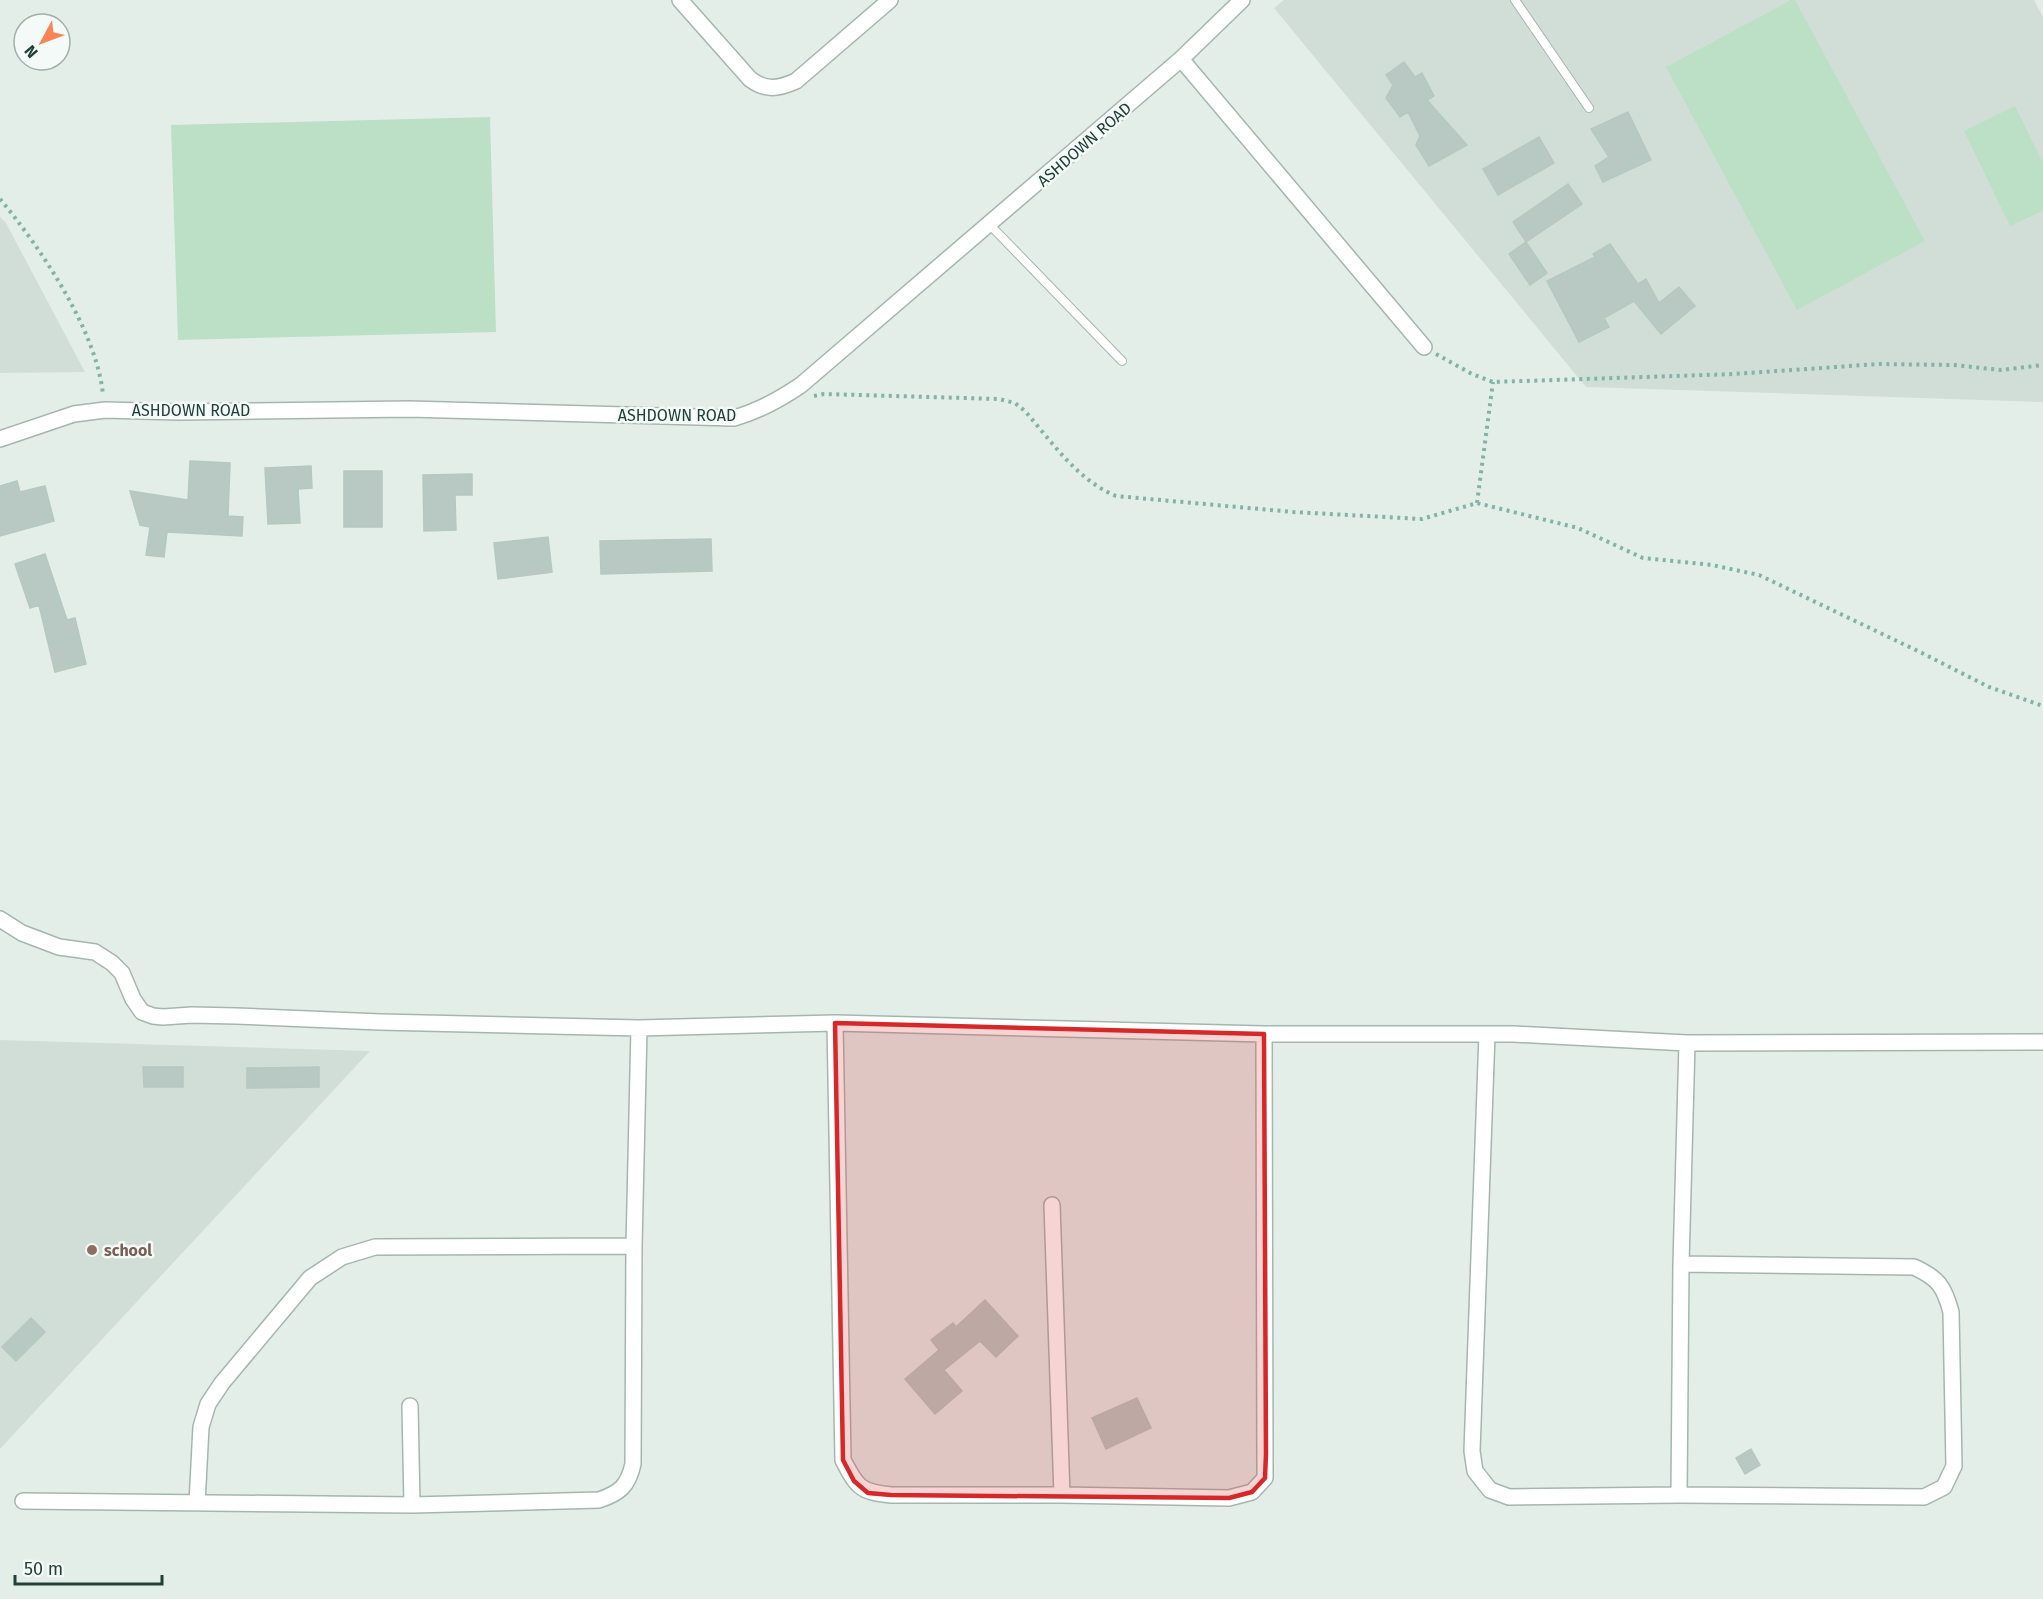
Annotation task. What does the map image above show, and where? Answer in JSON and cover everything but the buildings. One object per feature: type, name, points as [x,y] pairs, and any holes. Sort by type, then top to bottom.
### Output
[{"type":"street","points":[[680,0],[750,79],[760,86],[772,89],[796,81],[890,0]]},
{"type":"street","name":"ASHDOWN ROAD","points":[[0,439],[74,414],[105,410],[179,412],[409,409],[734,418],[775,402],[801,385],[1181,59],[1242,0]]},
{"type":"street","points":[[1181,59],[1424,348]]},
{"type":"street","points":[[0,919],[22,933],[59,947],[95,952],[122,973],[142,1012],[153,1016],[236,1016],[639,1029],[835,1023],[1264,1034],[1487,1034],[1687,1043],[2043,1042]]},
{"type":"street","points":[[835,1023],[843,1460],[854,1481],[868,1493],[891,1495],[1229,1498],[1251,1492],[1265,1478],[1264,1034]]},
{"type":"street","points":[[23,1501],[412,1505],[599,1500],[615,1494],[629,1479],[633,1464],[634,1246],[639,1029]]},
{"type":"street","points":[[1487,1034],[1472,1451],[1475,1471],[1490,1490],[1509,1497],[1679,1495],[1924,1497],[1944,1486],[1954,1466],[1951,1312],[1946,1292],[1930,1275],[1914,1267],[1681,1264]]},
{"type":"street","points":[[1679,1495],[1681,1264],[1687,1043]]},
{"type":"street","points":[[1053,1205],[1062,1495]]},
{"type":"street","points":[[197,1503],[201,1427],[208,1404],[222,1383],[310,1278],[342,1257],[375,1247],[634,1246]]},
{"type":"street","points":[[410,1406],[412,1505]]},
{"type":"lane","points":[[1515,0],[1589,108]]},
{"type":"lane","points":[[990,225],[1122,361]]},
{"type":"path","points":[[0,199],[28,232],[72,306],[93,349],[103,386],[105,410]]},
{"type":"path","points":[[1424,348],[1472,374],[1493,382],[1734,374],[1879,364],[1954,365],[2001,370],[2043,365]]},
{"type":"path","points":[[1477,503],[1493,382]]},
{"type":"path","points":[[804,398],[824,394],[999,399],[1015,403],[1025,411],[1081,475],[1116,496],[1293,512],[1422,519],[1477,503],[1578,528],[1643,558],[1712,565],[1759,575],[1989,687],[2043,706]]},
{"type":"highlighted area","points":[[835,1023],[1264,1034],[1266,1454],[1265,1478],[1252,1492],[1229,1498],[891,1495],[868,1493],[854,1481],[843,1460]]},
{"type":"shaded area","points":[[1284,0],[2034,0],[2043,17],[2043,402],[1586,387],[1274,8]]},
{"type":"shaded area","points":[[0,217],[6,223],[85,372],[0,373]]},
{"type":"shaded area","name":"school","points":[[0,1040],[370,1051],[0,1449]]},
{"type":"green space","points":[[1791,0],[1795,0],[1925,241],[1797,310],[1666,67]]},
{"type":"green space","points":[[2015,106],[2043,163],[2043,211],[2010,226],[1964,131]]},
{"type":"green space","points":[[490,117],[496,332],[178,340],[171,125]]},
{"type":"place","name":"school","points":[[92,1250]]}]
